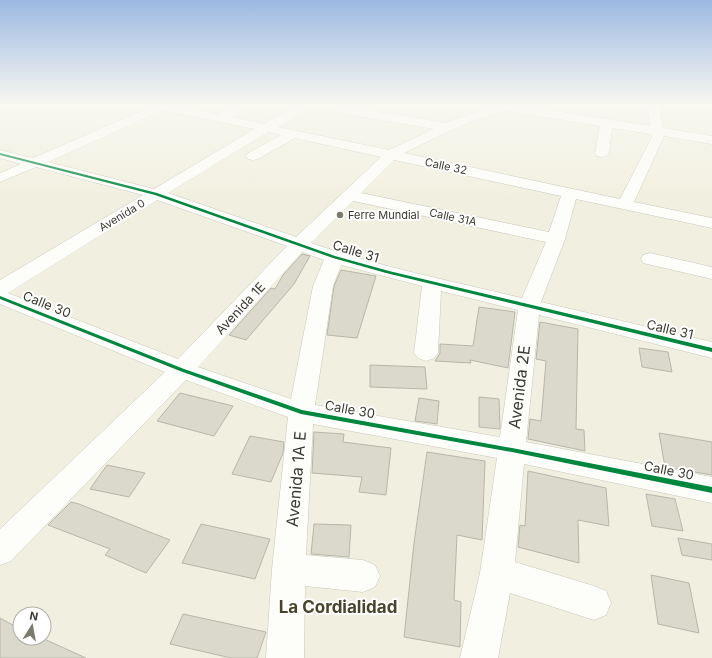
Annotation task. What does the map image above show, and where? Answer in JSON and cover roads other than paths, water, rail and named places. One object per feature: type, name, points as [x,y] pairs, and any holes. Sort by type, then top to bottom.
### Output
[{"type":"street","points":[[0,178],[95,136]]},
{"type":"street","name":"Avenida 0","points":[[0,289],[251,136]]},
{"type":"street","points":[[253,156],[290,136]]},
{"type":"street","name":"Calle 32","points":[[301,136],[712,223]]},
{"type":"street","name":"Avenida 1E","points":[[0,550],[182,370],[299,244],[349,195],[392,154],[431,136]]},
{"type":"street","points":[[602,153],[605,136]]},
{"type":"street","points":[[625,204],[658,136]]},
{"type":"street","points":[[688,136],[712,140]]},
{"type":"street","name":"Calle 31","points":[[0,154],[156,194],[334,257],[529,307],[712,350]]},
{"type":"street","name":"Avenida 2E","points":[[479,658],[497,573],[529,307],[556,239],[570,193]]},
{"type":"street","name":"Calle 31A","points":[[349,195],[556,239]]},
{"type":"street","name":"Avenida 1A E","points":[[285,658],[289,569],[301,412],[323,286],[334,257]]},
{"type":"street","points":[[650,258],[712,273]]},
{"type":"street","points":[[426,353],[432,282]]},
{"type":"street","name":"Calle 30","points":[[0,297],[182,370],[301,412],[512,450],[712,490]]},
{"type":"street","points":[[289,569],[364,576]]},
{"type":"street","points":[[497,573],[594,603]]},
{"type":"place","name":"Ferre Mundial","points":[[340,215]]},
{"type":"district","name":"La Cordialidad","points":[[338,607]]}]
